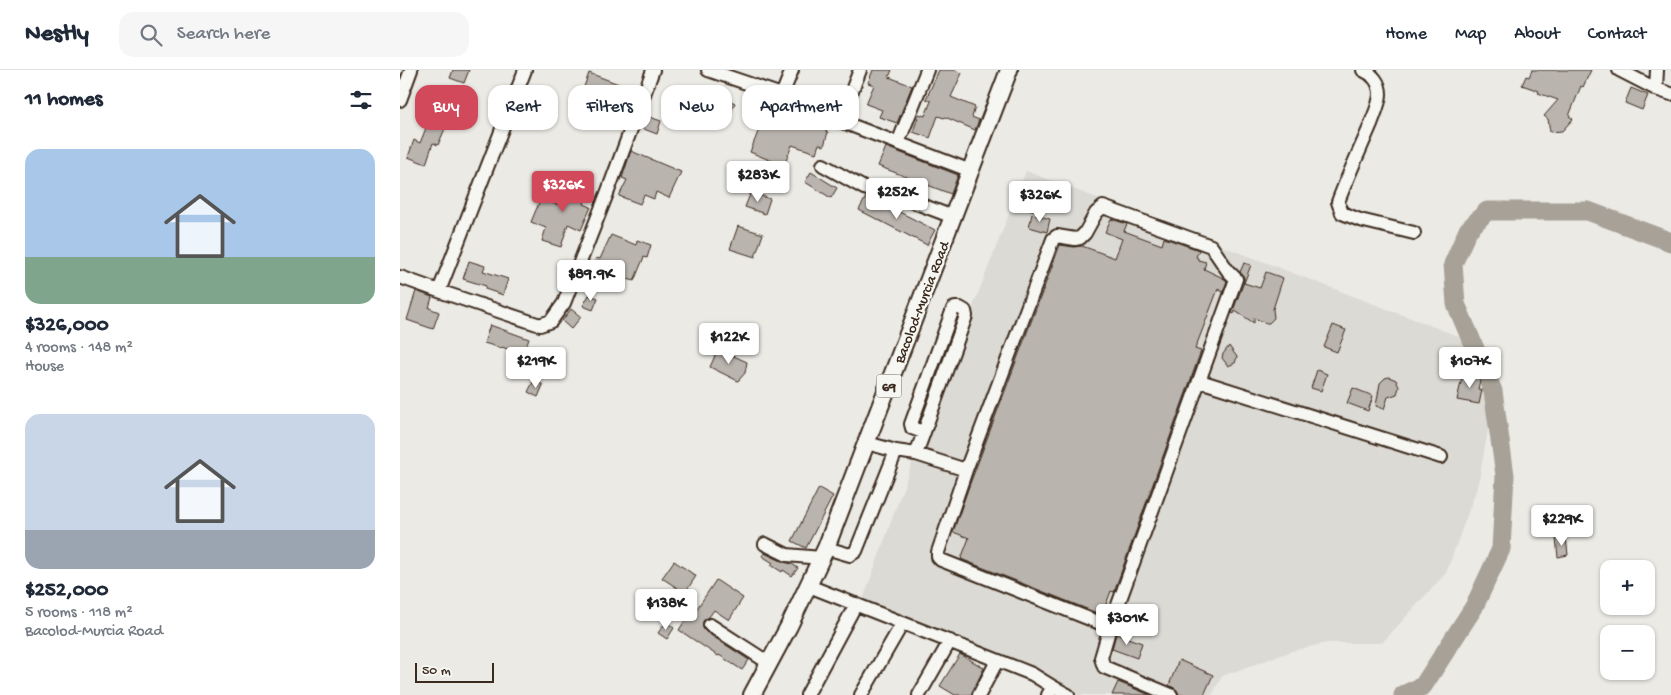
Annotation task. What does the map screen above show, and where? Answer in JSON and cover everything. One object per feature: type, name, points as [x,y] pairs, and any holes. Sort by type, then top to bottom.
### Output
[{"type":"main road","name":"Bacolod-Murcia Road","points":[[752,695],[823,553],[867,443],[1009,70]]},
{"type":"street","points":[[400,100],[411,70]]},
{"type":"street","points":[[438,291],[525,70]]},
{"type":"street","points":[[400,277],[540,325],[551,321],[564,303],[654,70]]},
{"type":"street","points":[[708,70],[725,73],[756,85]]},
{"type":"street","points":[[786,85],[792,70]]},
{"type":"street","points":[[854,85],[860,70]]},
{"type":"street","points":[[898,143],[927,70]]},
{"type":"street","points":[[1363,70],[1369,72],[1377,81],[1380,94],[1365,138],[1338,202],[1342,213],[1360,220],[1414,233]]},
{"type":"street","points":[[1618,70],[1656,89],[1671,94]]},
{"type":"street","points":[[1656,89],[1657,70]]},
{"type":"street","points":[[859,128],[971,171]]},
{"type":"street","points":[[823,165],[864,188],[911,201],[953,217]]},
{"type":"street","points":[[1110,627],[941,560],[938,557],[938,552],[966,470],[1053,239],[1057,236],[1080,238],[1085,233],[1096,212],[1103,208],[1211,246],[1228,271],[1236,279],[1110,627],[1101,658],[1104,667],[1171,695]]},
{"type":"street","points":[[916,454],[966,316],[966,311],[960,308],[955,308],[954,310],[911,424],[912,428],[923,432]]},
{"type":"street","points":[[939,350],[952,355]]},
{"type":"street","points":[[1200,381],[1441,457]]},
{"type":"street","points":[[867,443],[916,454],[966,470]]},
{"type":"street","points":[[765,544],[787,555],[823,553],[850,555],[856,550],[896,451]]},
{"type":"street","points":[[808,586],[1032,674],[1050,691],[1068,695]]},
{"type":"street","points":[[807,695],[856,604]]},
{"type":"street","points":[[861,695],[902,624]]},
{"type":"street","points":[[710,625],[769,663]]},
{"type":"street","points":[[919,695],[950,641]]},
{"type":"street","points":[[979,695],[997,661]]},
{"type":"shaded area","points":[[1026,171],[1476,343],[1492,408],[1478,485],[1446,573],[1382,643],[1326,643],[1292,651],[1222,676],[1212,695],[1078,695],[859,611],[920,441]]},
{"type":"building","points":[[453,70],[469,70],[464,83],[450,78]]},
{"type":"building","points":[[873,70],[892,70],[889,77],[912,86],[897,123],[879,117],[882,110],[866,104],[874,85],[868,83]]},
{"type":"building","points":[[939,70],[955,70],[962,73],[951,97],[975,107],[972,117],[979,120],[975,130],[945,117],[938,116],[930,138],[913,132],[919,114],[925,116],[931,101],[926,99]]},
{"type":"building","points":[[1532,70],[1591,70],[1583,87],[1581,86],[1569,116],[1573,119],[1562,131],[1550,132],[1548,119],[1544,116],[1558,100],[1522,85],[1526,76],[1529,77]]},
{"type":"building","points":[[589,73],[621,85],[585,85]]},
{"type":"building","points":[[1631,88],[1648,95],[1642,110],[1625,103]]},
{"type":"building","points":[[651,117],[661,121],[657,134],[646,130],[651,130]]},
{"type":"building","points":[[425,130],[444,130],[438,145],[433,143],[426,164],[408,157],[414,140],[420,143]]},
{"type":"building","points":[[759,130],[827,130],[826,132],[828,132],[824,146],[819,144],[816,153],[792,145],[784,166],[750,152]]},
{"type":"building","points":[[886,147],[958,175],[951,194],[878,166]]},
{"type":"building","points":[[631,151],[681,172],[669,198],[656,192],[654,199],[644,195],[640,204],[619,196],[627,180],[622,178]]},
{"type":"building","points":[[811,172],[837,188],[831,198],[805,182]]},
{"type":"building","points":[[567,180],[589,189],[584,204],[591,207],[581,230],[568,224],[561,247],[542,241],[546,228],[531,222],[541,198],[557,205]]},
{"type":"building","points":[[1038,183],[1052,188],[1049,198],[1044,196],[1039,212],[1029,209]]},
{"type":"building","points":[[751,192],[770,199],[765,214],[745,207]]},
{"type":"building","points":[[866,197],[874,199],[935,230],[927,245],[859,210]]},
{"type":"building","points":[[1032,214],[1050,219],[1047,232],[1029,227]]},
{"type":"building","points":[[1111,219],[1127,224],[1124,231],[1162,245],[1164,238],[1199,250],[1196,257],[1198,260],[1206,262],[1204,269],[1227,281],[1223,292],[1218,289],[1195,349],[1201,351],[1114,592],[1111,591],[1102,615],[961,559],[969,538],[953,532],[1060,245],[1082,246],[1115,258],[1122,239],[1105,232]]},
{"type":"building","points":[[738,226],[763,234],[755,257],[730,249]]},
{"type":"building","points":[[611,235],[636,245],[637,240],[651,245],[647,258],[644,257],[634,281],[612,274],[607,285],[598,281],[601,273],[592,269],[596,258],[600,259]]},
{"type":"building","points":[[469,261],[485,266],[483,271],[508,279],[503,295],[485,289],[486,286],[463,279]]},
{"type":"building","points":[[1244,263],[1251,265],[1244,283],[1260,288],[1266,272],[1283,278],[1273,309],[1274,318],[1269,323],[1254,318],[1254,323],[1235,311],[1234,314],[1232,313],[1244,282],[1244,277],[1240,272]]},
{"type":"building","points":[[416,291],[432,297],[429,308],[439,312],[433,329],[407,320]]},
{"type":"building","points":[[589,295],[598,298],[593,310],[583,306]]},
{"type":"building","points":[[571,309],[581,317],[571,329],[562,321]]},
{"type":"building","points":[[490,325],[529,339],[523,355],[484,343]]},
{"type":"building","points":[[1333,325],[1346,330],[1337,352],[1324,347]]},
{"type":"building","points":[[1229,346],[1237,357],[1235,363],[1228,366],[1222,358]]},
{"type":"building","points":[[718,349],[747,362],[745,373],[738,381],[710,367]]},
{"type":"building","points":[[1317,370],[1327,374],[1321,391],[1311,388]]},
{"type":"building","points":[[1463,373],[1481,376],[1478,389],[1482,390],[1479,404],[1457,400]]},
{"type":"building","points":[[1389,377],[1396,380],[1399,387],[1397,394],[1388,397],[1384,409],[1376,406],[1380,383]]},
{"type":"building","points":[[534,380],[543,385],[538,397],[528,392]]},
{"type":"building","points":[[1353,388],[1373,396],[1368,411],[1347,403]]},
{"type":"building","points":[[819,488],[833,496],[806,548],[792,541]]},
{"type":"building","points":[[1566,537],[1568,555],[1558,557],[1556,538]]},
{"type":"building","points":[[764,553],[798,568],[792,576],[783,570],[782,572],[762,556]]},
{"type":"building","points":[[674,561],[696,576],[685,593],[662,578]]},
{"type":"building","points":[[716,580],[743,598],[729,620],[714,610],[703,621],[703,628],[706,632],[749,660],[742,670],[679,630],[691,611],[694,613]]},
{"type":"building","points":[[666,622],[674,628],[667,639],[658,633]]},
{"type":"building","points":[[1116,634],[1142,643],[1137,658],[1112,649]]},
{"type":"building","points":[[960,654],[984,668],[971,695],[955,695],[940,686]]},
{"type":"building","points":[[1179,660],[1213,675],[1204,695],[1179,695],[1177,690],[1169,685]]},
{"type":"building","points":[[1118,682],[1150,695],[1112,695]]},
{"type":"waterway","points":[[1403,695],[1423,686],[1474,607],[1501,549],[1505,475],[1493,391],[1456,304],[1453,264],[1468,230],[1487,211],[1588,211],[1671,242]]}]
